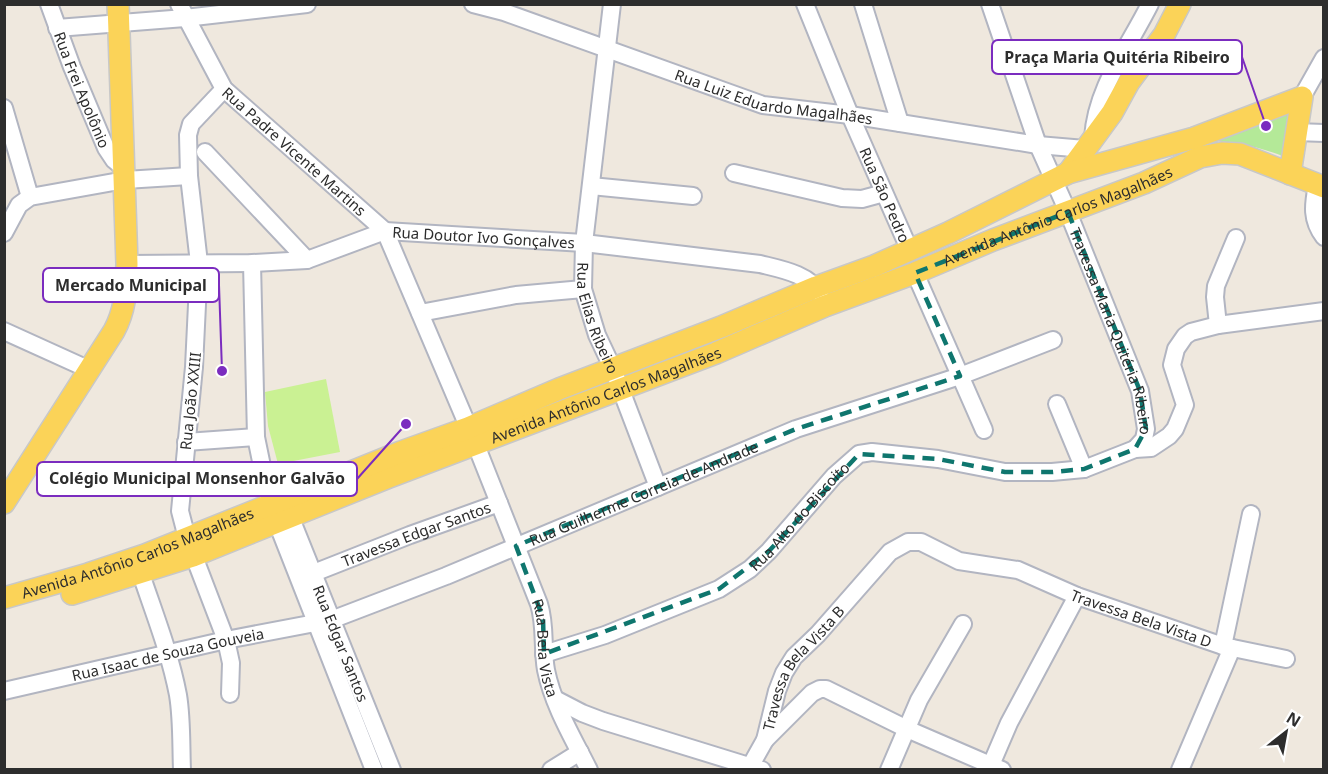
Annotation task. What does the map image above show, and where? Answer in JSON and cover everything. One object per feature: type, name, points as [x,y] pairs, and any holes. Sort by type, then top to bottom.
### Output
[{"type":"main road","name":"Avenida Antônio Carlos Magalhães","points":[[1060,176],[1089,144],[1112,113],[1130,82],[1164,35],[1180,4]]},
{"type":"main road","name":"Avenida Antônio Carlos Magalhães","points":[[1112,113],[1127,104],[1138,92],[1178,36],[1194,4]]},
{"type":"main road","points":[[4,503],[90,370],[121,318],[125,302],[127,264],[119,14]]},
{"type":"main road","points":[[1290,174],[1302,97]]},
{"type":"main road","points":[[1197,147],[1302,97]]},
{"type":"main road","name":"Avenida Antônio Carlos Magalhães","points":[[4,598],[190,547],[280,512],[401,452],[472,436],[621,390],[821,297],[874,266],[1060,176],[1197,147]]},
{"type":"main road","name":"Avenida Antônio Carlos Magalhães","points":[[472,436],[613,369],[721,327],[821,297],[915,273],[993,240],[1144,183],[1197,147]]},
{"type":"main road","points":[[1197,147],[1222,153],[1240,154],[1320,186]]},
{"type":"main road","name":"Avenida Antônio Carlos Magalhães","points":[[4,611],[141,574],[190,547]]},
{"type":"street","name":"Rua Frei Apolônio","points":[[49,4],[106,148],[124,174]]},
{"type":"street","points":[[57,28],[119,14],[307,4]]},
{"type":"street","name":"Rua Luiz Eduardo Magalhães","points":[[473,4],[505,8],[607,50],[763,105],[850,115],[1038,144],[1089,144]]},
{"type":"street","name":"Rua Elias Ribeiro","points":[[612,4],[584,243],[583,289],[597,335],[613,369],[658,487]]},
{"type":"street","name":"Rua São Pedro","points":[[805,4],[850,115],[910,250]]},
{"type":"street","points":[[863,4],[900,123]]},
{"type":"street","name":"Travessa Maria Quitéria Ribeiro","points":[[990,4],[1038,144],[1060,176],[1068,212],[1140,391],[1146,429],[1144,439],[1135,449]]},
{"type":"street","points":[[1089,144],[1101,98],[1150,4]]},
{"type":"street","name":"Rua Padre Vicente Martins","points":[[182,11],[224,89],[385,231],[472,436]]},
{"type":"street","points":[[1302,97],[1323,58]]},
{"type":"street","name":"Rua João XXIII","points":[[224,89],[191,124],[189,130],[189,176],[199,263],[195,356],[180,511],[190,547],[226,640],[231,663],[230,694]]},
{"type":"street","points":[[4,108],[18,204],[4,233]]},
{"type":"street","points":[[1296,132],[1323,133]]},
{"type":"street","points":[[205,152],[307,260]]},
{"type":"street","points":[[734,173],[842,198],[862,199],[884,193]]},
{"type":"street","points":[[18,204],[124,174],[189,176]]},
{"type":"street","points":[[591,186],[693,196]]},
{"type":"street","points":[[1320,186],[1313,202],[1314,216],[1323,237]]},
{"type":"street","name":"Rua Doutor Ivo Gonçalves","points":[[127,264],[307,260],[385,231],[584,243],[760,264],[787,271],[821,297]]},
{"type":"street","points":[[1218,325],[1216,286],[1236,238]]},
{"type":"street","points":[[252,263],[256,437],[280,512]]},
{"type":"street","points":[[915,273],[984,429]]},
{"type":"street","points":[[420,313],[516,295],[583,289]]},
{"type":"street","name":"Rua Alto do Biscoito","points":[[544,654],[605,635],[719,589],[750,569],[770,551],[834,476],[860,454],[872,452],[938,459],[1005,472],[1052,472],[1084,469],[1135,449],[1151,448],[1175,429],[1185,405],[1172,365],[1176,349],[1185,336],[1191,332],[1218,325],[1323,311]]},
{"type":"street","points":[[4,331],[90,370]]},
{"type":"street","name":"Rua Guilherme Correia de Andrade","points":[[324,621],[366,608],[796,429],[960,376],[1053,340]]},
{"type":"street","points":[[1057,404],[1084,469]]},
{"type":"street","name":"Rua Bela Vista","points":[[472,436],[543,618],[544,654],[555,699],[603,721],[757,767]]},
{"type":"street","points":[[186,442],[256,437]]},
{"type":"street","name":"Travessa Edgar Santos","points":[[307,576],[499,503]]},
{"type":"street","name":"Rua Edgar Santos","points":[[280,512],[324,621],[374,770]]},
{"type":"street","points":[[1180,770],[1227,647],[1251,514]]},
{"type":"street","name":"Travessa Bela Vista B","points":[[757,767],[777,691],[794,657],[866,578],[903,543],[915,541],[959,561],[1018,570],[1077,596]]},
{"type":"street","points":[[141,574],[168,655],[180,714],[182,770]]},
{"type":"street","name":"Travessa Bela Vista D","points":[[996,767],[1009,723],[1077,596],[1227,647],[1286,659]]},
{"type":"street","name":"Rua Edgar Santos","points":[[324,621],[392,770]]},
{"type":"street","name":"Rua Isaac de Souza Gouveia","points":[[4,691],[226,640],[324,621]]},
{"type":"street","points":[[889,770],[923,692],[963,624]]},
{"type":"street","points":[[765,740],[812,693],[820,689],[833,692],[907,729],[996,767]]},
{"type":"street","points":[[555,699],[589,770]]},
{"type":"street","points":[[551,770],[580,752]]},
{"type":"highlighted area","points":[[1068,212],[1140,391],[1146,429],[1135,449],[1084,469],[1052,472],[1005,472],[938,459],[859,454],[769,551],[719,589],[544,654],[543,618],[516,546],[796,429],[960,376],[915,273]]},
{"type":"green space","points":[[1291,111],[1285,157],[1266,150],[1208,140]]},
{"type":"green space","points":[[326,379],[340,452],[278,464],[268,426],[265,392]]},
{"type":"place","name":"Praça Maria Quitéria Ribeiro","points":[[1266,126]]},
{"type":"place","name":"Mercado Municipal","points":[[222,371]]},
{"type":"place","name":"Colégio Municipal Monsenhor Galvão","points":[[406,424]]}]
